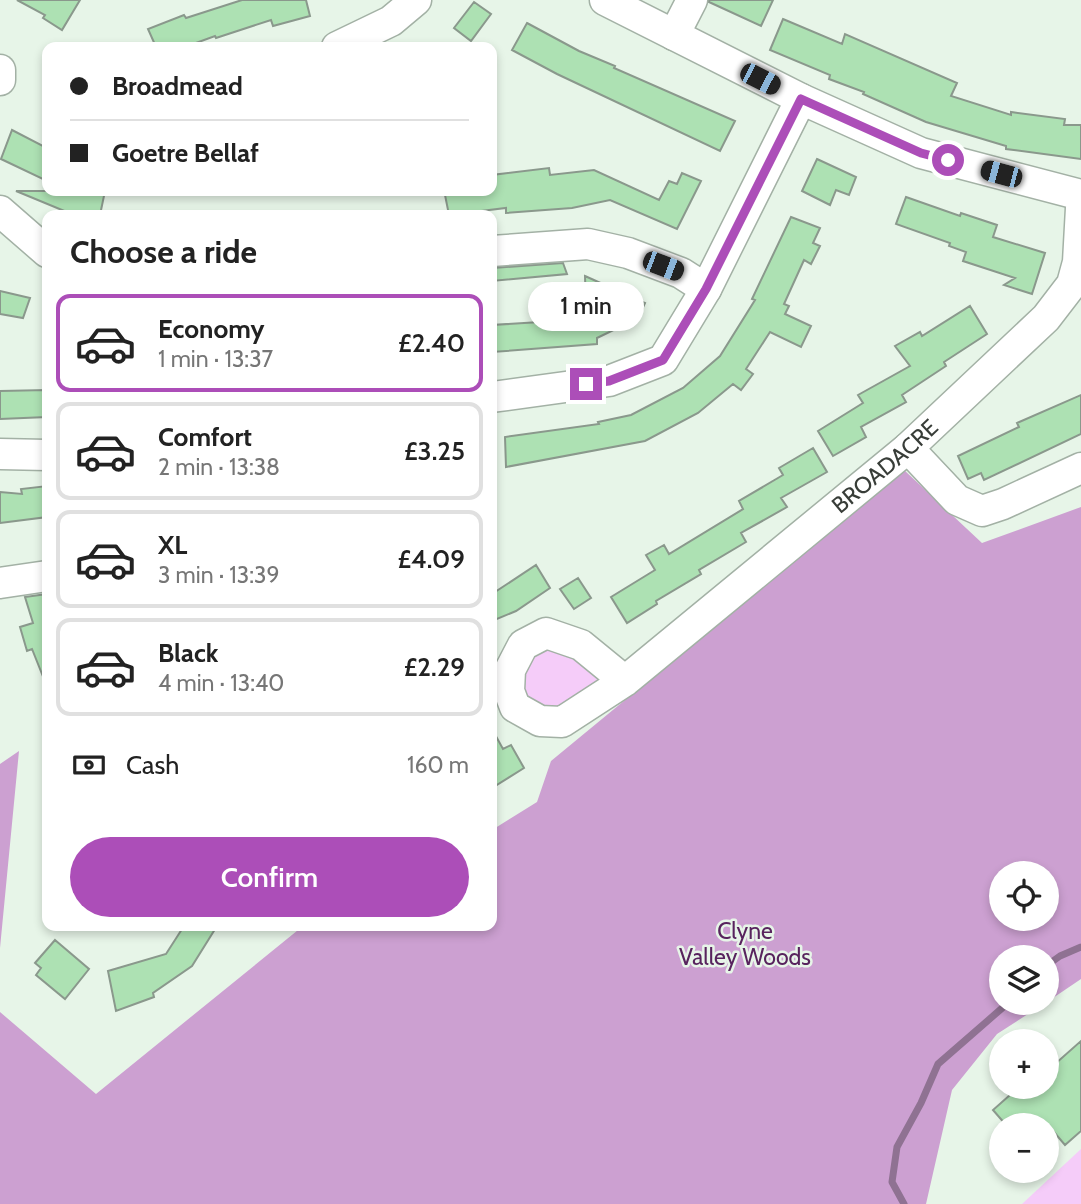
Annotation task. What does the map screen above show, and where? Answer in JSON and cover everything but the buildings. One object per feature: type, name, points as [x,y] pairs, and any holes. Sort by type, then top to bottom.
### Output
[{"type":"street","points":[[347,42],[391,21],[416,0]]},
{"type":"street","points":[[605,0],[801,99],[921,153],[1081,195]]},
{"type":"street","points":[[674,35],[692,0]]},
{"type":"street","points":[[0,70],[0,80]]},
{"type":"street","points":[[497,396],[609,381],[663,360],[706,289],[801,99]]},
{"type":"street","name":"BROADACRE","points":[[625,681],[908,449],[1046,318],[1072,284],[1077,262],[1081,208]]},
{"type":"street","points":[[0,211],[42,248]]},
{"type":"street","points":[[497,251],[588,244],[628,253],[681,273],[706,289]]},
{"type":"street","points":[[908,449],[957,500],[982,511],[1003,505],[1081,468]]},
{"type":"street","points":[[0,454],[42,455]]},
{"type":"street","points":[[0,583],[42,577]]},
{"type":"shaded area","points":[[546,633],[625,681],[540,721],[510,670]]},
{"type":"shaded area","points":[[1081,1149],[1081,1204],[1022,1204],[1045,1183],[1059,1183],[1059,1170]]},
{"type":"green space","name":"Clyne Valley Woods","points":[[904,470],[982,543],[1081,507],[1081,979],[1059,994],[1059,945],[989,945],[989,1015],[1026,1015],[1005,1029],[989,1029],[989,1044],[952,1090],[926,1204],[0,1204],[0,1012],[96,1094],[297,931],[497,931],[497,827],[537,802],[551,761]]},
{"type":"green space","points":[[19,751],[0,948],[0,764]]},
{"type":"waterway","points":[[1059,957],[1081,947]]},
{"type":"waterway","points":[[904,1204],[892,1182],[897,1147],[938,1064],[994,1015]]},
{"type":"route","points":[[586,384],[609,381],[663,360],[706,289],[801,99],[921,153],[948,160]]}]
